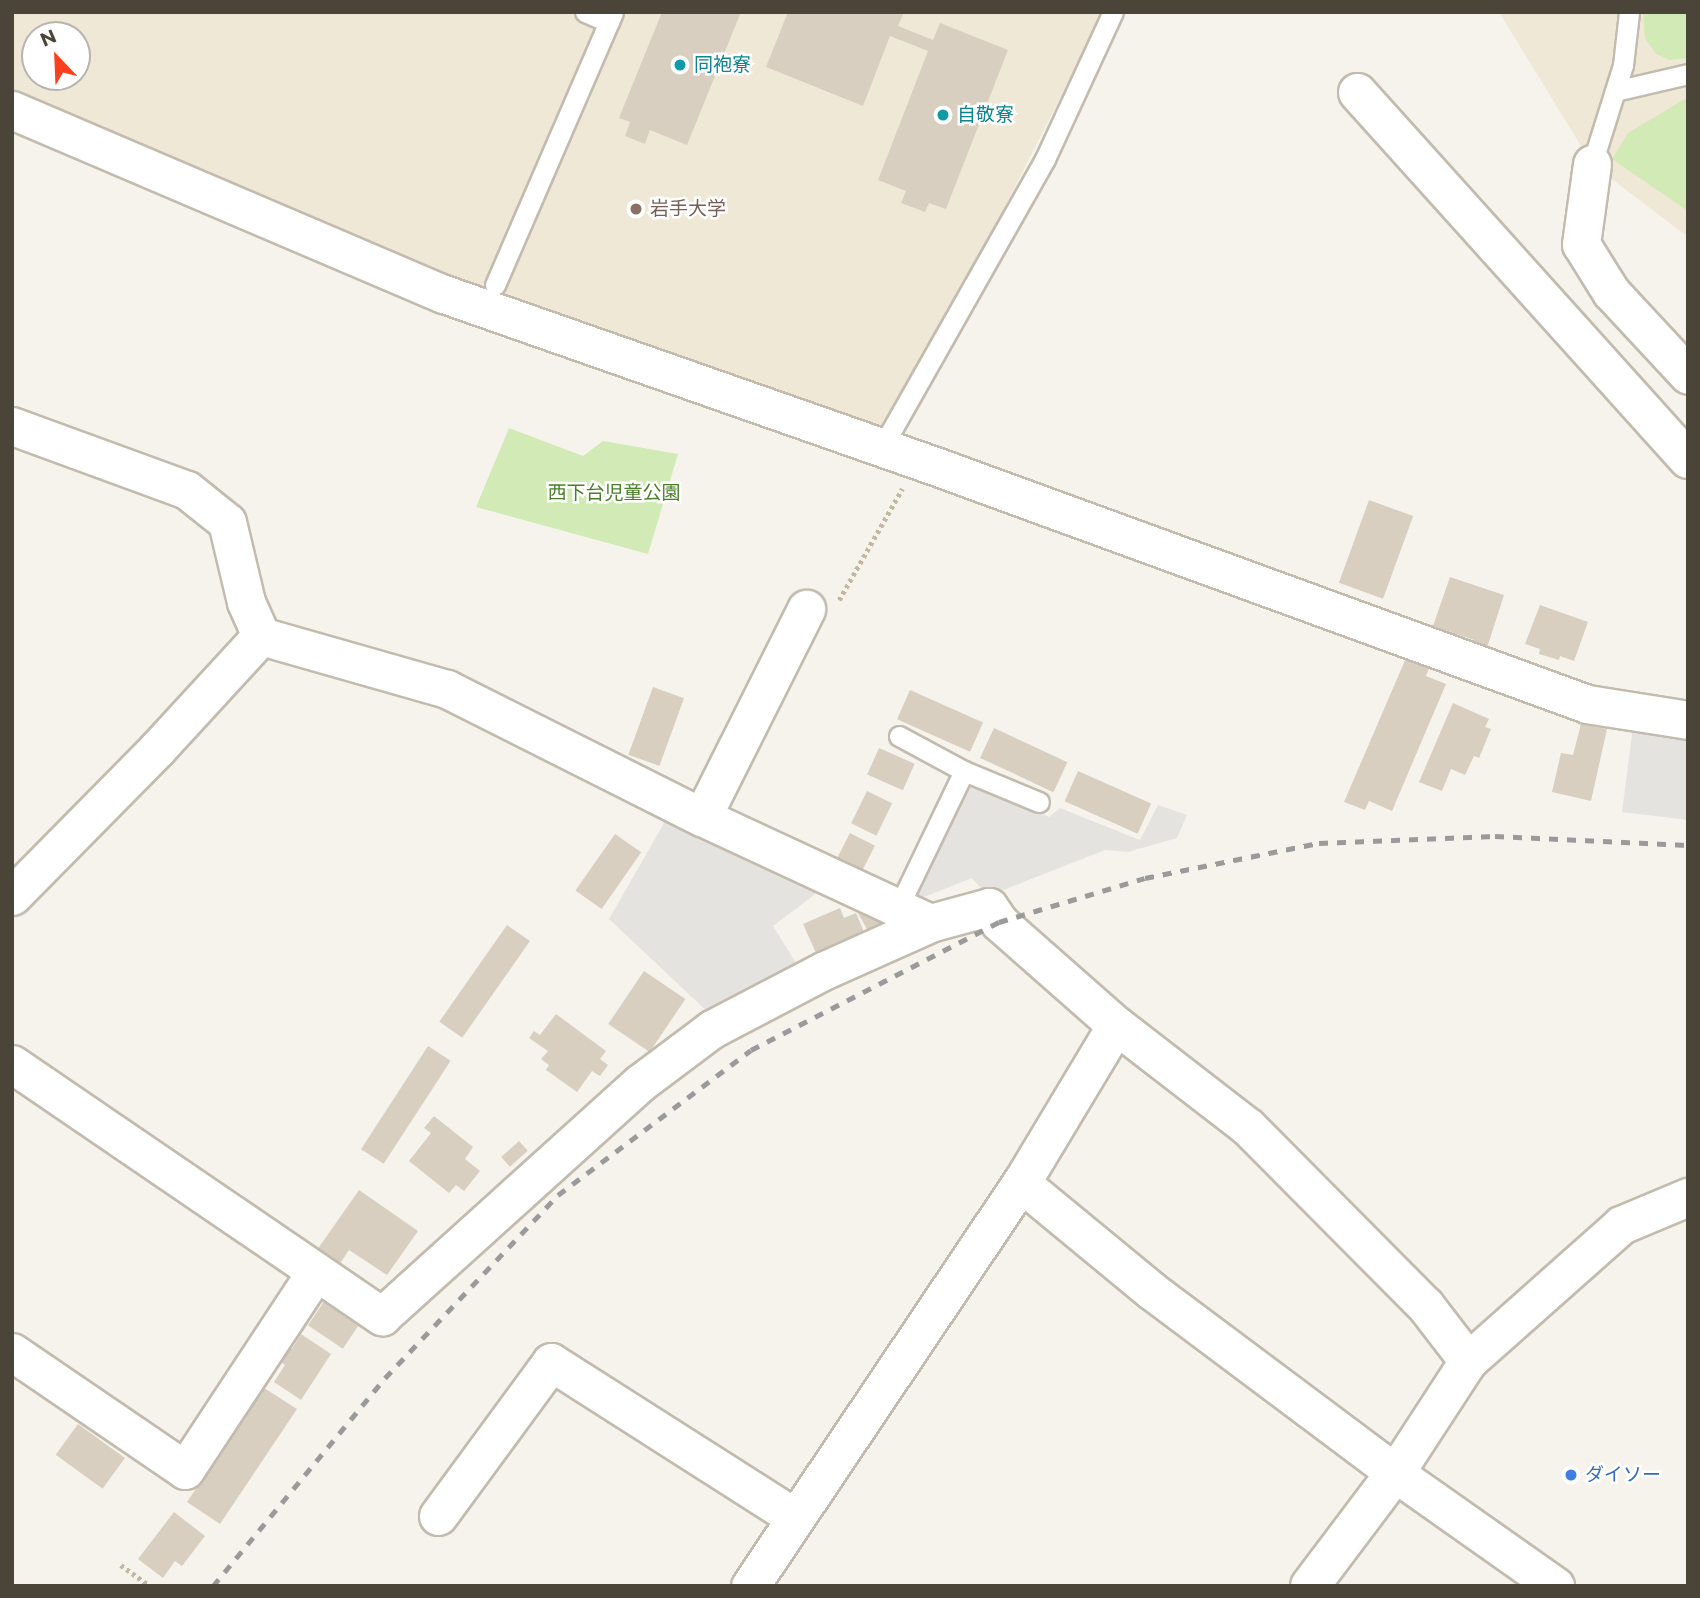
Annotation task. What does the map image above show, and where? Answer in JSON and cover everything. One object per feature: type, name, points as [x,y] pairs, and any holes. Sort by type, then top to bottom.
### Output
[{"type":"street","points":[[1357,92],[1688,459]]},
{"type":"street","points":[[12,110],[444,295],[918,460],[1587,704],[1648,716],[1688,719]]},
{"type":"street","points":[[1592,164],[1581,244],[1611,292],[1688,375]]},
{"type":"street","points":[[12,426],[187,490],[227,522],[246,602],[261,636]]},
{"type":"street","points":[[702,817],[806,608]]},
{"type":"street","points":[[261,636],[447,689],[702,817],[914,915]]},
{"type":"street","points":[[12,896],[157,749],[261,636]]},
{"type":"street","points":[[12,1064],[315,1273],[382,1316],[640,1083],[702,1037],[825,970],[914,915],[989,907],[999,922],[1116,1025],[1248,1127],[1426,1305],[1468,1361]]},
{"type":"street","points":[[750,1586],[1021,1183],[1116,1025]]},
{"type":"street","points":[[1021,1183],[1152,1292],[1395,1473],[1555,1586]]},
{"type":"street","points":[[1310,1586],[1395,1473],[1468,1361],[1621,1225],[1688,1197]]},
{"type":"street","points":[[12,1352],[185,1470],[315,1273]]},
{"type":"street","points":[[438,1516],[551,1362],[796,1518]]},
{"type":"lane","points":[[495,285],[611,17],[585,12]]},
{"type":"lane","points":[[881,449],[1045,159],[1114,12]]},
{"type":"lane","points":[[1592,164],[1623,65],[1629,12]]},
{"type":"lane","points":[[1615,91],[1688,74]]},
{"type":"lane","points":[[899,736],[964,771],[1039,802]]},
{"type":"lane","points":[[914,915],[964,771]]},
{"type":"path","points":[[806,608],[830,615],[918,460]]},
{"type":"path","points":[[121,1565],[150,1586]]},
{"type":"shaded area","name":"岩手大学","points":[[12,12],[1104,12],[881,449],[525,323],[12,95]]},
{"type":"shaded area","points":[[1499,12],[1688,12],[1688,237],[1592,164]]},
{"type":"shaded area","points":[[1633,727],[1688,732],[1688,820],[1622,812]]},
{"type":"shaded area","points":[[979,784],[1049,817],[1060,808],[1140,840],[1158,805],[1187,815],[1177,838],[1128,852],[1105,850],[988,896],[972,878],[919,899],[917,889],[966,790]]},
{"type":"shaded area","points":[[667,818],[821,890],[773,926],[796,963],[711,1015],[609,919]]},
{"type":"green space","points":[[1643,12],[1688,12],[1688,58],[1670,60],[1656,54],[1645,38]]},
{"type":"green space","points":[[1688,97],[1688,211],[1612,159],[1628,133]]},
{"type":"green space","name":"西下台児童公園","points":[[509,428],[583,456],[603,441],[678,454],[648,554],[476,507]]},
{"type":"building","name":"同袍寮","points":[[662,12],[741,12],[687,145],[650,130],[645,144],[625,136],[630,122],[619,118]]},
{"type":"building","points":[[788,12],[904,12],[898,26],[933,40],[940,23],[1008,50],[946,209],[929,203],[925,212],[901,203],[906,191],[878,180],[928,51],[890,36],[863,106],[766,67]]},
{"type":"building","points":[[1369,500],[1413,516],[1383,599],[1339,583]]},
{"type":"building","points":[[1450,577],[1504,595],[1486,651],[1471,646],[1474,640],[1433,626]]},
{"type":"building","points":[[1540,605],[1588,622],[1574,661],[1560,656],[1559,660],[1539,654],[1540,649],[1525,644]]},
{"type":"building","points":[[1406,658],[1429,668],[1426,676],[1446,684],[1392,811],[1369,801],[1365,810],[1344,802]]},
{"type":"building","points":[[653,687],[684,698],[659,766],[628,755]]},
{"type":"building","points":[[910,690],[983,723],[970,752],[897,719]]},
{"type":"building","points":[[1453,703],[1489,719],[1485,727],[1491,729],[1479,758],[1474,756],[1465,775],[1451,769],[1442,791],[1419,782]]},
{"type":"building","points":[[1581,724],[1607,729],[1591,801],[1552,792],[1561,753],[1573,755]]},
{"type":"building","points":[[994,728],[1067,762],[1053,792],[980,758]]},
{"type":"building","points":[[879,748],[915,764],[903,790],[867,774]]},
{"type":"building","points":[[1078,771],[1151,804],[1138,834],[1065,801]]},
{"type":"building","points":[[867,791],[892,803],[876,836],[851,823]]},
{"type":"building","points":[[850,833],[875,846],[861,873],[836,861]]},
{"type":"building","points":[[615,834],[641,852],[602,909],[575,891]]},
{"type":"building","points":[[840,908],[844,918],[856,913],[864,932],[816,953],[803,924]]},
{"type":"building","points":[[865,910],[887,923],[868,931],[858,913]]},
{"type":"building","points":[[507,925],[530,941],[462,1038],[439,1022]]},
{"type":"building","points":[[644,971],[685,999],[650,1052],[608,1024]]},
{"type":"building","points":[[556,1014],[606,1051],[600,1059],[608,1065],[600,1076],[592,1071],[577,1092],[546,1070],[549,1065],[541,1059],[548,1051],[529,1038],[534,1031],[540,1035]]},
{"type":"building","points":[[428,1046],[451,1061],[384,1164],[361,1149]]},
{"type":"building","points":[[434,1116],[473,1147],[465,1159],[480,1171],[464,1191],[456,1185],[449,1193],[409,1161],[431,1133],[424,1128]]},
{"type":"building","points":[[519,1141],[528,1151],[510,1167],[501,1157]]},
{"type":"building","points":[[359,1190],[418,1231],[387,1275],[349,1250],[339,1265],[317,1250]]},
{"type":"building","points":[[327,1297],[362,1320],[343,1349],[308,1325]]},
{"type":"building","points":[[301,1334],[331,1354],[301,1400],[274,1382],[285,1365],[277,1359],[287,1345],[292,1349]]},
{"type":"building","points":[[258,1384],[297,1409],[220,1524],[187,1502],[223,1448],[218,1444]]},
{"type":"building","points":[[78,1424],[125,1458],[103,1489],[56,1455]]},
{"type":"building","points":[[174,1512],[205,1536],[182,1566],[175,1561],[163,1578],[138,1559]]},
{"type":"railway","points":[[213,1586],[385,1378],[558,1195],[751,1050],[999,922],[1145,878],[1319,843],[1495,836],[1688,845]]},
{"type":"place","name":"同袍寮","points":[[680,65]]},
{"type":"place","name":"自敬寮","points":[[943,115]]},
{"type":"place","name":"岩手大学","points":[[636,209]]},
{"type":"place","name":"ダイソー","points":[[1571,1475]]}]
